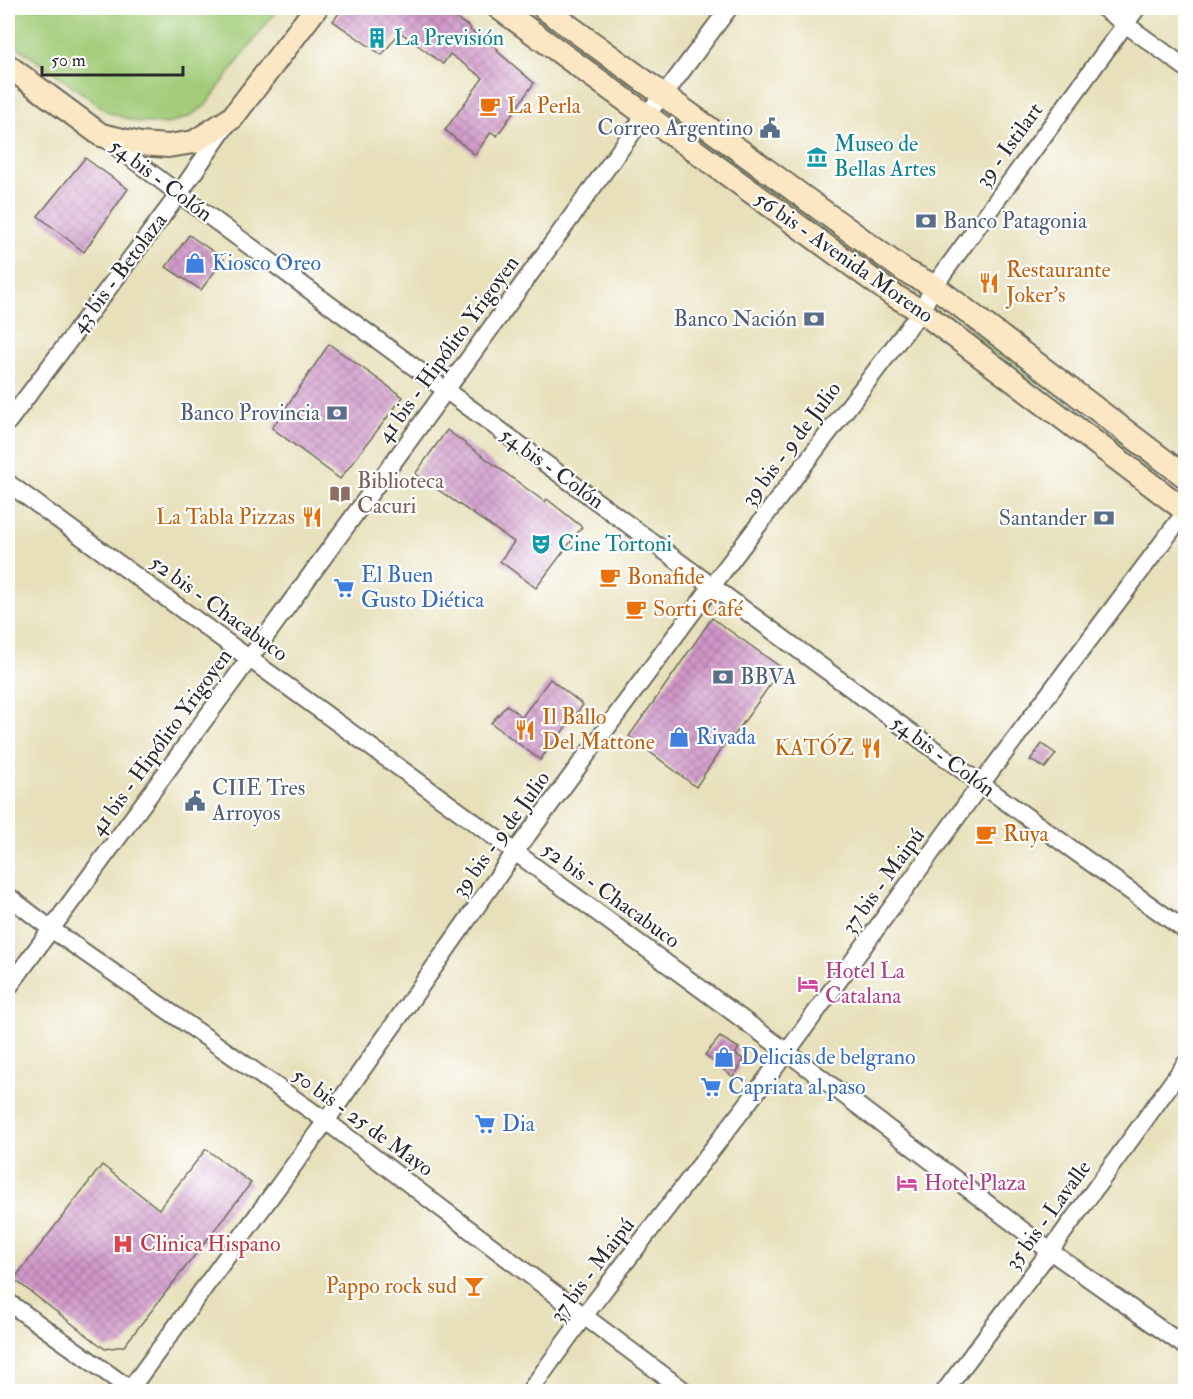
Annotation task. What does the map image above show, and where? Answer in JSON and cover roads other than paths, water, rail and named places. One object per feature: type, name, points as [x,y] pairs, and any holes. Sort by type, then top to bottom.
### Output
[{"type":"main road","name":"43 bis - Betolaza","points":[[232,118],[316,8]]},
{"type":"main road","name":"56 bis - Avenida Moreno","points":[[499,8],[893,295],[921,310],[1185,511]]},
{"type":"main road","name":"56 bis - Avenida Moreno","points":[[544,8],[905,271],[934,286],[1185,477]]},
{"type":"main road","name":"54 bis - Colón","points":[[8,66],[101,135]]},
{"type":"main road","points":[[101,135],[140,144],[168,146],[194,141],[232,118]]},
{"type":"street","name":"41 bis - Hipólito Yrigoyen","points":[[8,988],[646,114],[664,95],[729,8]]},
{"type":"street","points":[[1103,8],[1185,68]]},
{"type":"street","name":"39 - Istilart","points":[[921,310],[934,286],[1137,8]]},
{"type":"street","name":"43 bis - Betolaza","points":[[8,422],[179,194],[232,118]]},
{"type":"street","name":"54 bis - Colón","points":[[101,135],[981,784],[1185,931]]},
{"type":"street","name":"39 bis - 9 de Julio","points":[[131,1391],[326,1121],[515,852],[712,586],[921,310]]},
{"type":"street","name":"52 bis - Chacabuco","points":[[8,483],[515,852],[787,1052],[1050,1251],[1185,1347]]},
{"type":"street","name":"37 bis - Maipú","points":[[529,1392],[584,1316],[787,1052],[981,784],[1185,511]]},
{"type":"street","name":"50 bis - 25 de Mayo","points":[[8,897],[326,1121],[686,1392]]},
{"type":"street","name":"35 bis - Lavalle","points":[[944,1392],[1050,1251],[1185,1063]]},
{"type":"street","points":[[8,1302],[131,1391]]},
{"type":"place","name":"La Previsión","points":[[377,38]]},
{"type":"place","name":"La Perla","points":[[490,106]]},
{"type":"place","name":"Correo Argentino","points":[[770,128]]},
{"type":"place","name":"Museo de Bellas Artes","points":[[817,157]]},
{"type":"place","name":"Banco Patagonia","points":[[926,221]]},
{"type":"place","name":"Kiosco Oreo","points":[[195,263]]},
{"type":"place","name":"Restaurante Joker's","points":[[989,283]]},
{"type":"place","name":"Banco Nación","points":[[814,319]]},
{"type":"place","name":"Banco Provincia","points":[[337,413]]},
{"type":"place","name":"Biblioteca Cacuri","points":[[340,494]]},
{"type":"place","name":"La Tabla Pizzas","points":[[312,517]]},
{"type":"place","name":"Santander","points":[[1104,518]]},
{"type":"place","name":"Cine Tortoni","points":[[541,544]]},
{"type":"place","name":"Bonafide","points":[[610,577]]},
{"type":"place","name":"El Buen Gusto Diética","points":[[344,588]]},
{"type":"place","name":"Sorti Café","points":[[636,609]]},
{"type":"place","name":"BBVA","points":[[723,677]]},
{"type":"place","name":"Il Ballo Del Mattone","points":[[525,730]]},
{"type":"place","name":"Rivada","points":[[679,737]]},
{"type":"place","name":"KATÓZ","points":[[871,748]]},
{"type":"place","name":"CIIE Tres Arroyos","points":[[195,801]]},
{"type":"place","name":"Ruya","points":[[986,834]]},
{"type":"place","name":"Hotel La Catalana","points":[[808,984]]},
{"type":"place","name":"Delicias de belgrano","points":[[724,1057]]},
{"type":"place","name":"Capriata al paso","points":[[711,1087]]},
{"type":"place","name":"Dia","points":[[485,1124]]},
{"type":"place","name":"Hotel Plaza","points":[[907,1183]]},
{"type":"place","name":"Clinica Hispano","points":[[123,1244]]},
{"type":"place","name":"Pappo rock sud","points":[[474,1286]]}]
